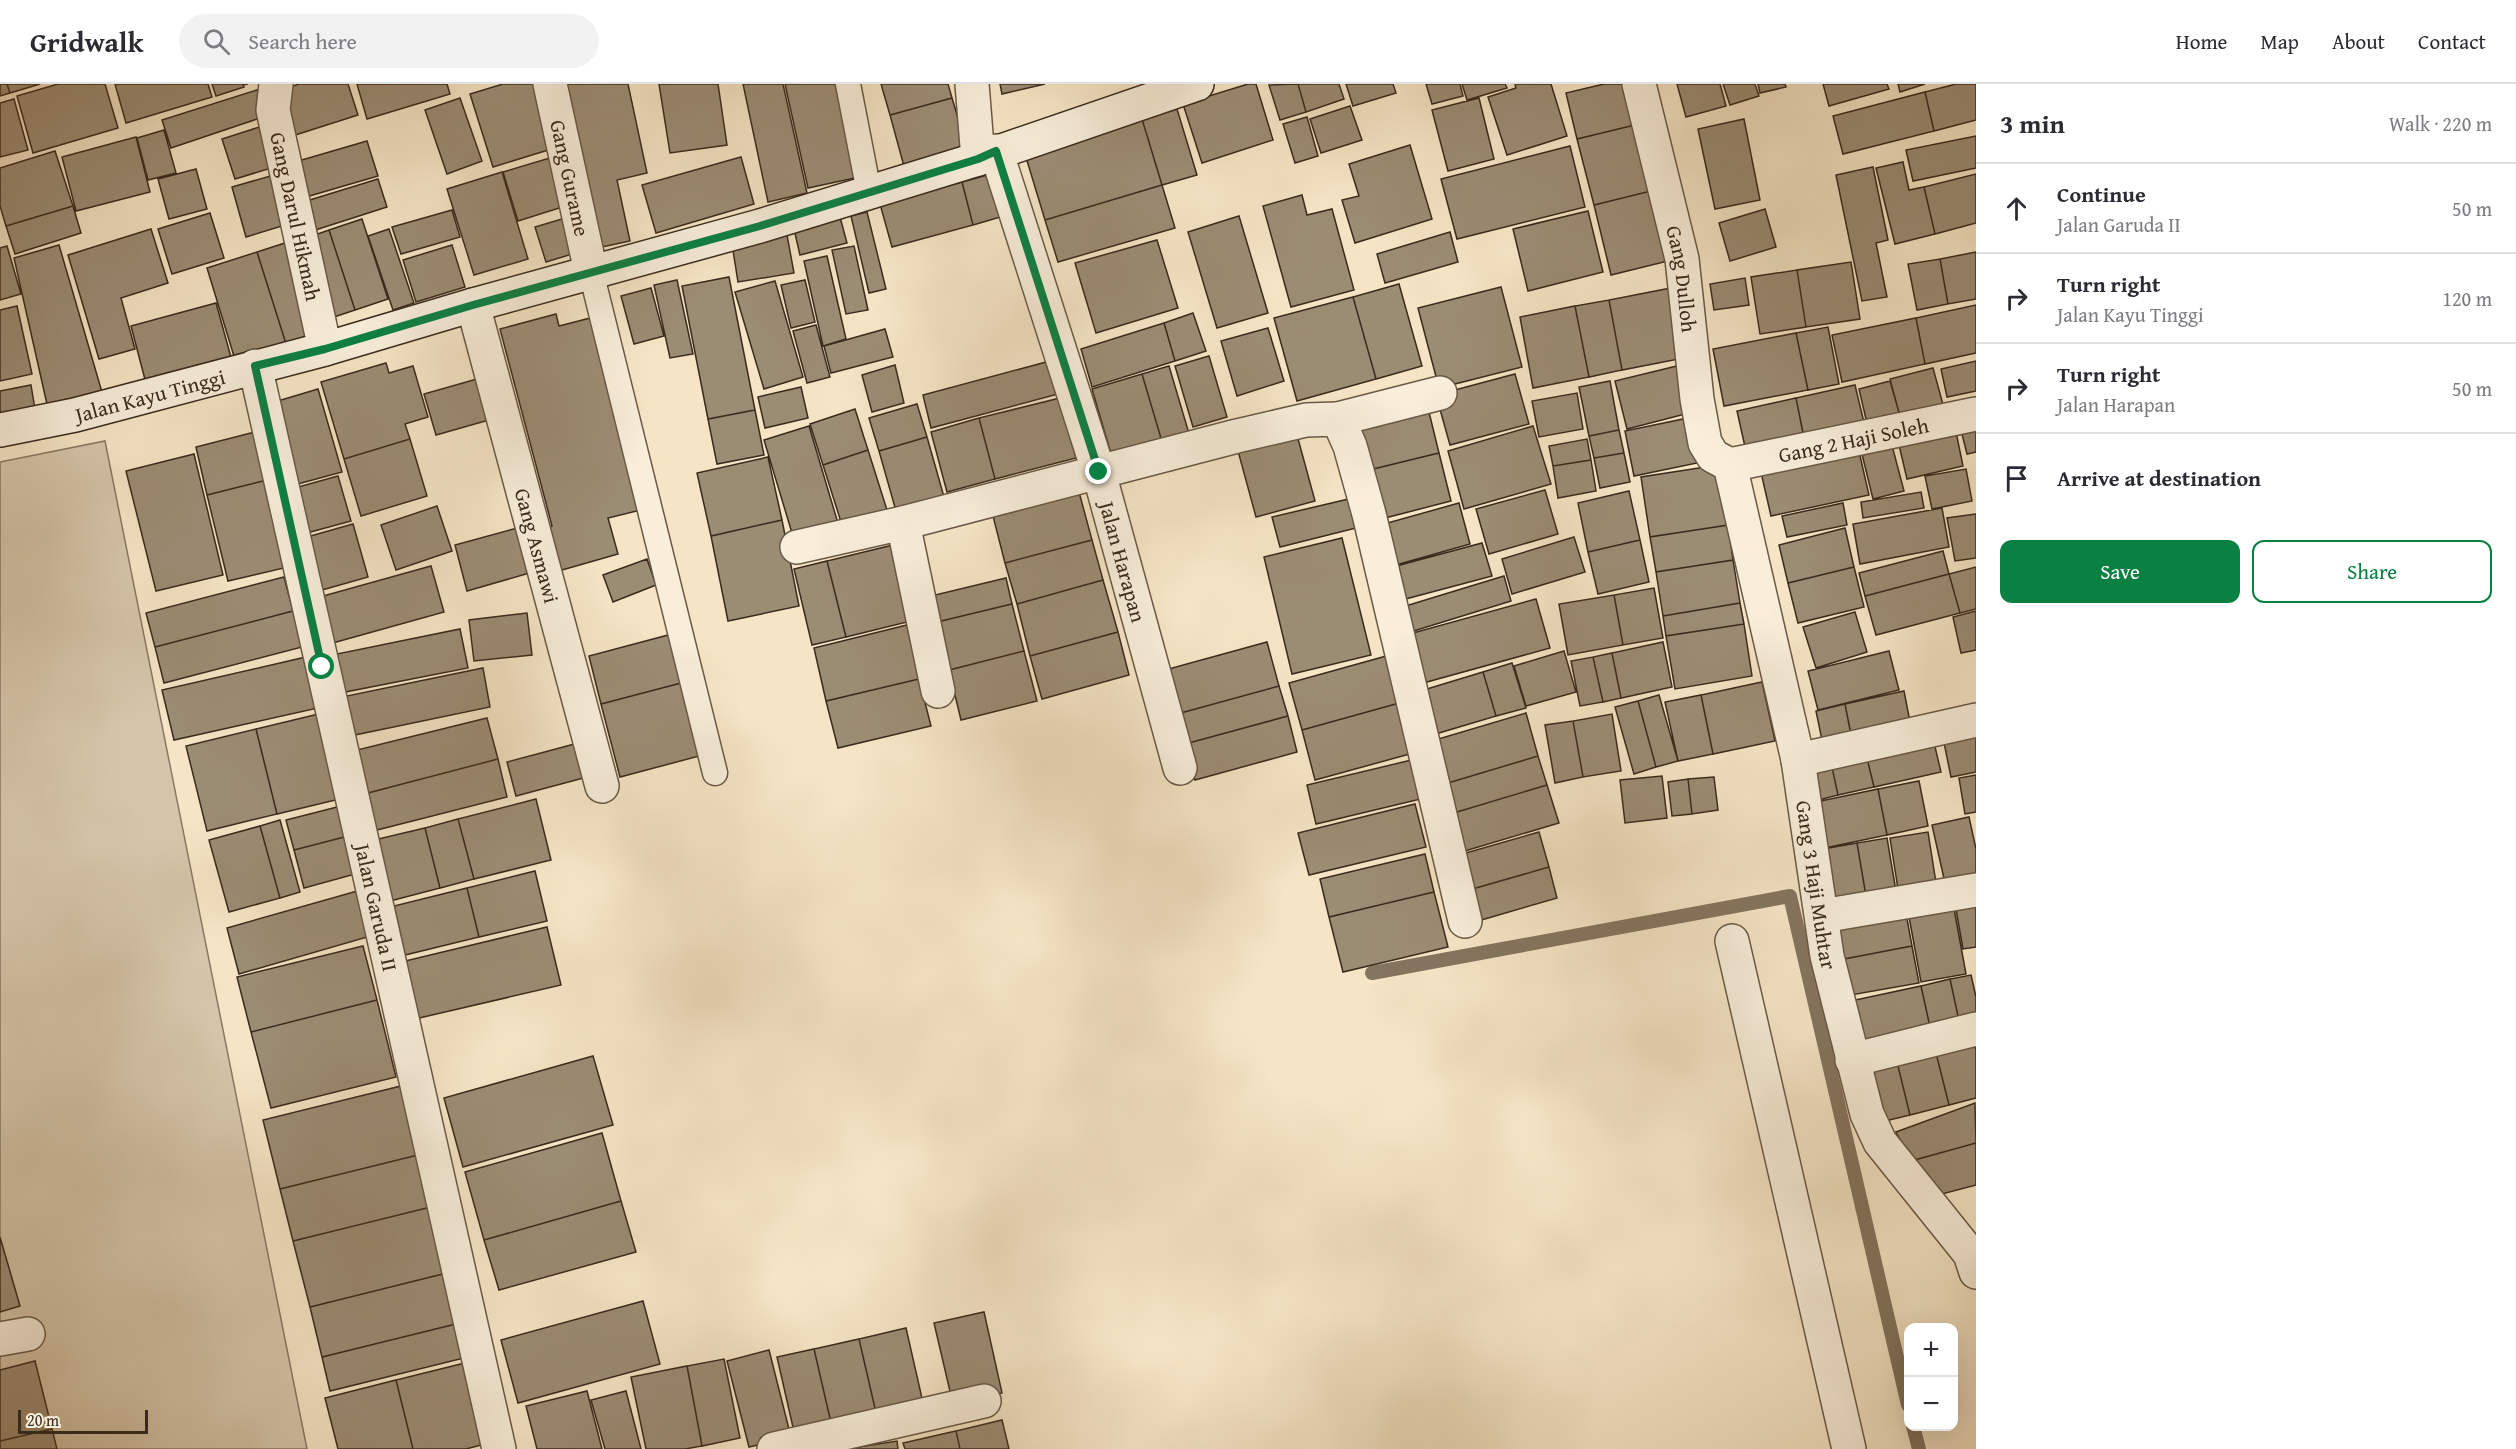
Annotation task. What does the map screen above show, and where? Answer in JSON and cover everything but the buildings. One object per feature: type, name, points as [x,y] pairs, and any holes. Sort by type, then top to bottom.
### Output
[{"type":"street","name":"Gang Darul Hikmah","points":[[276,84],[273,110],[325,349]]},
{"type":"street","name":"Gang Gurame","points":[[550,84],[591,272]]},
{"type":"street","name":"Jalan Harapan","points":[[972,84],[987,155],[1099,472],[1180,768]]},
{"type":"street","name":"Jalan Kayu Tinggi","points":[[0,430],[75,415],[325,349],[473,305],[760,226],[987,155],[1197,84]]},
{"type":"street","name":"Gang Dulloh","points":[[1639,84],[1682,259],[1697,399],[1705,443],[1713,456],[1730,465]]},
{"type":"street","name":"Gang Asmawi","points":[[473,305],[602,786]]},
{"type":"street","name":"Jalan Garuda II","points":[[255,366],[499,1449]]},
{"type":"street","points":[[797,547],[1294,422],[1338,419],[1440,393]]},
{"type":"street","name":"Gang 2 Haji Soleh","points":[[1730,465],[1976,414]]},
{"type":"street","points":[[1338,419],[1350,446],[1369,514],[1465,921]]},
{"type":"street","name":"Gang 3 Haji Muhtar","points":[[1730,465],[1798,760],[1827,956],[1867,1114],[1880,1142],[1974,1260]]},
{"type":"street","points":[[903,522],[938,692]]},
{"type":"street","points":[[1798,760],[1976,720]]},
{"type":"street","points":[[1822,916],[1976,890]]},
{"type":"street","points":[[1732,941],[1849,1449]]},
{"type":"street","points":[[1852,1060],[1976,1029]]},
{"type":"street","points":[[774,1449],[984,1401]]},
{"type":"lane","points":[[848,84],[869,192]]},
{"type":"lane","points":[[591,272],[715,773]]},
{"type":"shaded area","points":[[105,441],[307,1449],[16,1449],[0,1371],[0,462]]},
{"type":"waterway","points":[[1372,973],[1790,896],[1904,1388]]},
{"type":"waterway","points":[[1914,1431],[1919,1449]]},
{"type":"route","points":[[322,667],[255,366],[325,349],[473,305],[760,226],[978,159],[996,151],[1099,472]]}]
